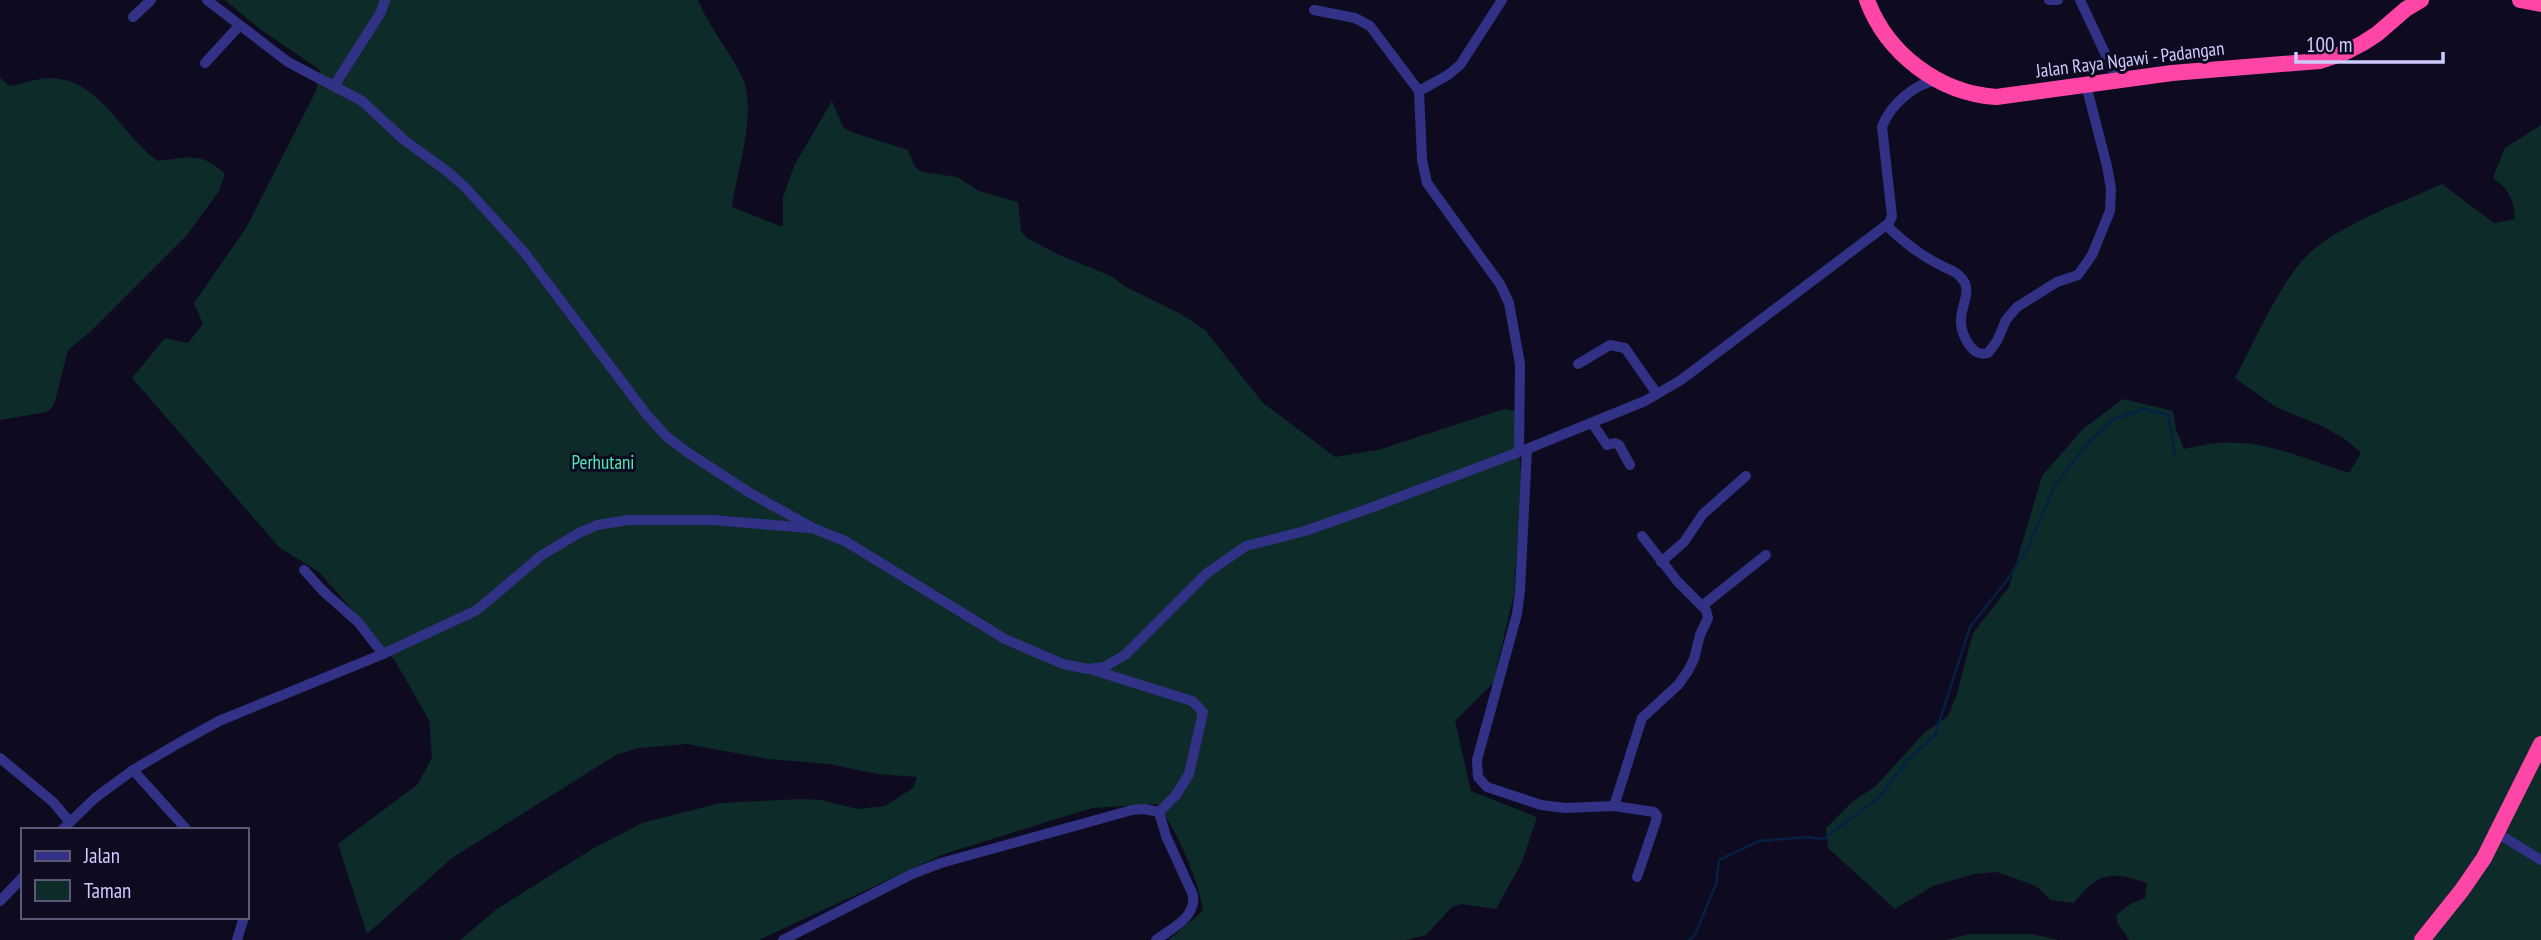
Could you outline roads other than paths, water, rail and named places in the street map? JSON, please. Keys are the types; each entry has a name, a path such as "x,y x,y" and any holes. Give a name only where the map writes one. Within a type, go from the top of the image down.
{"highway":[{"name":"Jalan Raya Ngawi - Padangan","path":"1867,0 1888,39 1906,57 1938,80 1966,92 1996,97 2213,68 2307,63 2333,58 2377,34 2421,0"},
{"path":"2520,0 2541,4"},
{"path":"2422,940 2474,874 2541,744"}],"street":[{"path":"133,17 151,0"},
{"path":"207,0 288,62 362,101 396,133 448,172 475,197 524,252 647,415 666,436 687,452 750,493 815,529 845,541 1005,639 1063,664 1192,701 1203,712 1189,774 1176,795 1159,812"},
{"path":"334,86 381,12 385,0"},
{"path":"1419,91 1460,65 1502,0"},
{"path":"2049,0 2057,0"},
{"path":"2080,0 2118,80"},
{"path":"1314,10 1355,18 1370,26 1419,91 1422,160 1427,183 1500,284 1509,303 1520,364 1523,450 1518,603 1477,761 1478,777 1487,787 1541,805 1565,808 1614,806 1650,811 1657,817 1637,877"},
{"path":"205,63 239,26"},
{"path":"1088,669 1104,667 1125,655 1207,573 1246,546 1305,531 1523,450 1632,407 1681,380 1887,226 1892,216 1882,127 1887,116 1910,92 1926,82 1938,80"},
{"path":"1887,226 1914,251 1960,276 1966,286 1960,323 1965,337 1971,348 1978,353 1988,353 1997,341 2006,320 2017,307 2057,282 2078,275 2102,236 2110,211 2110,189 2086,85"},
{"path":"1578,364 1610,345 1625,348 1657,394"},
{"path":"1591,423 1606,445 1619,445 1630,466"},
{"path":"1661,562 1684,542 1703,514 1746,476"},
{"path":"0,758 53,802 66,825 95,797 133,770 219,721 383,654 477,610 542,555 597,525 629,520 712,520 815,529"},
{"path":"1614,806 1642,718 1678,685 1695,659 1699,638 1708,618 1702,606 1661,562 1642,536"},
{"path":"1702,606 1766,555"},
{"path":"304,570 358,622 383,654"},
{"path":"133,770 185,828"},
{"path":"783,940 883,887 941,863 1132,810 1159,812"},
{"path":"1156,940 1186,918 1194,905 1194,895 1166,836 1159,812"},
{"path":"2497,833 2541,860"},
{"path":"0,901 21,879"},
{"path":"237,940 243,919"}],"waterway":[{"path":"1689,940 1695,935 1716,884 1719,860 1759,841 1807,837 1823,839 1878,798 1909,759 1935,735 1970,627 2008,579 2029,545 2055,485 2088,443 2112,420 2143,409 2168,415 2175,455"}],"park label":[{"name":"Perhutani","path":"603,462"}]}
